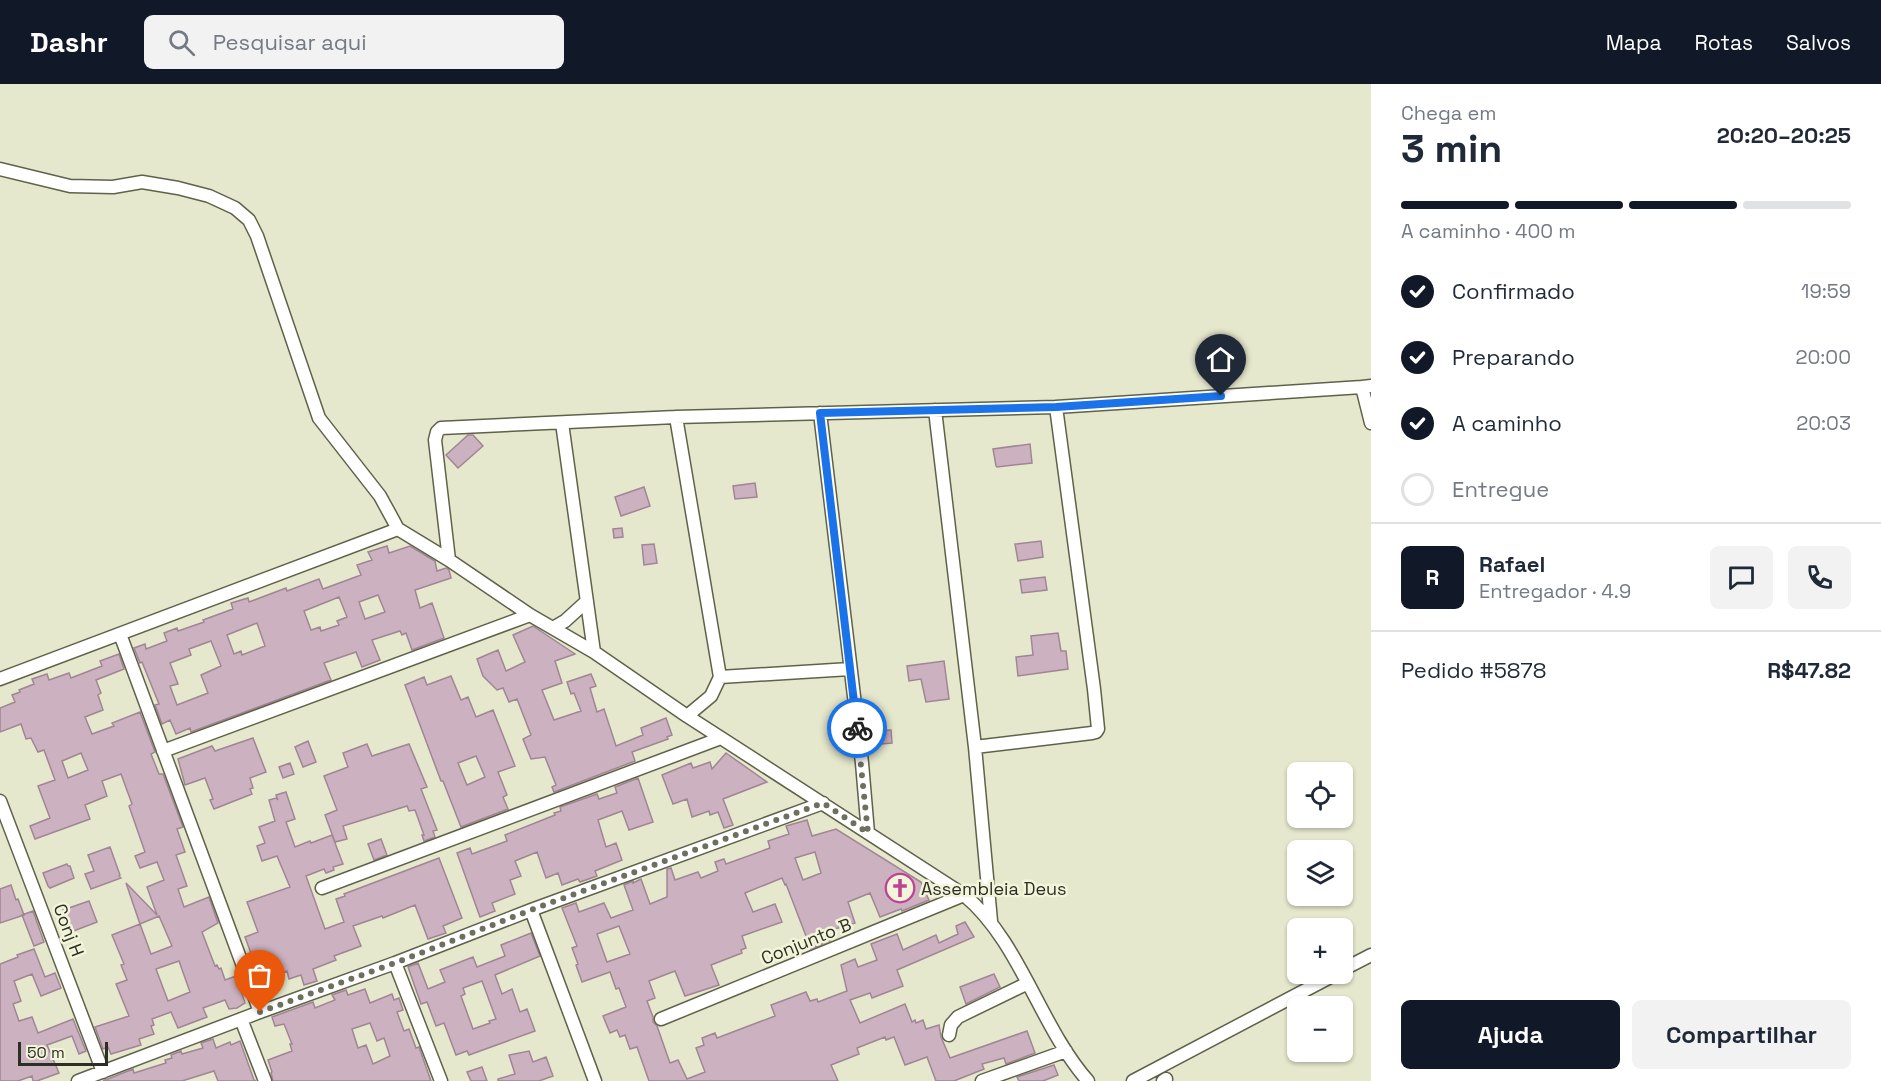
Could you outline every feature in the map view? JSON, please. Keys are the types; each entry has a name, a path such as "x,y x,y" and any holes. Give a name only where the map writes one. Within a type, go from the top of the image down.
{"street":[{"path":"0,170 70,186 113,188 142,182 209,196 235,208 249,220 257,236 319,418 380,496 398,529 449,560 530,615 594,652 687,716 964,895 980,908 991,922 1066,1051 1088,1081"},
{"path":"449,560 435,440 441,428 676,417 1056,407 1366,386 1371,423"},
{"path":"975,747 1092,734 1098,729 1056,407"},
{"path":"935,410 975,747 991,922"},
{"path":"820,413 862,763 868,833"},
{"path":"676,417 720,677 711,696 687,716"},
{"path":"562,423 594,652"},
{"path":"0,679 398,529"},
{"path":"553,628 565,621 586,601"},
{"path":"163,751 530,615"},
{"path":"120,634 260,1012"},
{"path":"720,677 850,669"},
{"path":"322,888 721,738"},
{"name":"Conj H","path":"0,801 98,1076"},
{"path":"78,1081 98,1076 241,1019 823,803"},
{"name":"Conjunto B","path":"661,1019 964,895"},
{"path":"531,910 595,1081"},
{"path":"1353,964 1371,955"},
{"path":"395,963 441,1081"},
{"path":"949,1035 951,1025 958,1017 1028,984"},
{"path":"1133,1081 1317,984"},
{"path":"241,1019 265,1081"},
{"path":"982,1081 1066,1051"}],"building":[{"path":"468,435 473,435 483,446 458,468 446,455"},
{"path":"1030,444 1032,463 996,466 993,449"},
{"path":"755,483 757,497 735,499 733,486"},
{"path":"644,487 650,506 621,516 615,497"},
{"path":"622,528 623,537 614,538 613,529"},
{"path":"1041,541 1043,557 1018,561 1015,544"},
{"path":"654,544 657,563 644,565 642,545"},
{"path":"387,546 389,553 410,546 435,561 437,571 446,568 449,570 451,578 415,590 420,608 432,603 444,638 412,650 406,633 402,635 400,631 372,640 380,660 362,667 356,652 324,663 331,680 191,732 190,728 176,734 170,720 162,724 155,705 159,704 134,648 145,644 146,649 167,641 164,633 204,622 203,620 233,609 231,603 248,598 249,602 319,579 323,589 361,575 357,565 372,560 368,552","holes":["378,595 385,612 365,619 359,602","339,597 347,617 337,621 339,625 321,631 320,627 311,630 304,611","257,623 265,646 242,655 241,651 234,654 227,635","211,641 221,666 201,675 208,693 177,705 170,686 178,684 170,663 191,655 189,649"]},
{"path":"1045,577 1047,590 1022,593 1020,580"},
{"path":"533,626 575,654 555,661 562,683 542,690 554,720 581,711 567,682 591,674 596,686 590,688 597,712 604,709 616,746 643,735 641,728 666,718 672,735 667,737 668,739 632,752 635,761 554,792 552,787 556,785 545,757 531,759 523,739 531,735 517,699 509,702 503,688 497,690 483,676 477,659 498,650 506,671 525,662 513,635"},
{"path":"1058,633 1061,651 1066,651 1068,669 1018,676 1016,657 1033,655 1031,636"},
{"path":"119,654 124,669 96,680 101,693 98,695 103,710 85,717 92,734 114,726 112,723 140,712 155,752 151,754 159,774 163,774 183,827 177,829 185,852 176,855 187,886 178,889 184,907 209,897 218,923 202,932 215,966 221,968 225,980 236,976 245,1003 237,1008 229,1009 225,1000 203,1008 207,1017 178,1028 171,1012 152,1019 154,1025 151,1026 154,1034 139,1039 141,1045 111,1054 108,1047 103,1049 95,1027 129,1016 116,984 127,980 121,965 124,964 112,935 140,924 126,883 157,915 147,887 164,880 157,862 140,868 135,856 145,852 121,774 102,781 107,796 85,805 90,819 35,839 30,826 50,818 38,786 55,780 44,750 38,752 31,738 26,739 21,724 0,732 0,708 15,702 12,695 34,684 32,679 47,674 49,680 69,673 71,678 102,666 100,661","holes":["81,753 88,770 68,778 62,761","159,916 172,946 151,954 140,924","179,961 190,992 168,1001 156,969"]},
{"path":"944,661 949,699 926,702 921,679 909,681 907,666"},
{"path":"451,676 461,700 468,697 476,717 493,710 515,766 498,772 507,795 503,797 508,809 461,827 405,685 424,677 427,685","holes":["476,756 485,777 467,785 458,763"]},
{"path":"891,730 892,743 881,744 879,731"},
{"path":"253,738 266,772 250,778 252,794 214,809 210,800 213,799 205,778 185,785 178,759 212,746 215,751"},
{"path":"308,741 316,762 303,767 295,747"},
{"path":"367,744 372,756 409,744 427,787 421,789 437,830 433,831 435,837 424,841 415,810 409,811 407,806 343,826 347,839 335,842 325,815 337,810 324,776 348,767 343,753"},
{"path":"726,753 767,782 723,799 733,825 724,828 718,812 710,815 709,811 692,817 687,799 673,804 662,775 691,763 693,768 710,762 712,769"},
{"path":"290,763 294,774 283,778 279,767"},
{"path":"638,778 653,822 629,830 622,811 598,820 606,847 616,843 622,860 595,871 597,876 580,882 578,879 562,885 558,873 546,878 537,852 515,861 521,876 510,880 515,894 492,903 495,911 480,917 457,853 470,848 472,854 507,841 505,835 555,815 554,813 561,811 560,807 597,794 599,799 617,793 615,787"},
{"path":"286,792 295,819 286,822 295,847 332,835 343,864 333,867 334,870 326,873 324,869 306,876 325,929 344,922 336,899 345,896 344,894 439,858 462,918 443,926 446,933 428,939 415,905 383,918 382,916 353,926 361,946 334,956 336,960 313,969 317,981 304,985 301,975 289,979 287,971 261,981 245,937 258,932 247,902 290,887 277,856 262,861 257,846 265,843 259,827 275,821 269,800 276,798 278,800 276,795"},
{"path":"807,820 812,836 836,829 921,882 929,900 880,917 870,893 848,902 855,923 828,931 831,940 811,949 782,878 745,893 753,912 775,904 782,922 742,936 746,948 741,950 742,953 711,965 719,985 685,996 675,971 649,981 655,998 647,1001 653,1022 657,1026 670,1063 678,1060 687,1079 705,1072 696,1048 704,1045 702,1038 715,1033 717,1038 775,1016 771,1005 806,992 810,1001 817,999 818,1002 847,991 841,965 855,959 858,967 877,960 871,944 897,934 903,950 936,935 939,943 958,934 956,926 965,922 974,937 897,970 903,986 872,998 870,993 850,1000 860,1023 905,1004 912,1022 923,1020 926,1029 939,1025 941,1037 950,1058 1027,1031 1035,1053 1006,1064 1004,1058 982,1064 984,1069 954,1081 936,1081 927,1057 905,1065 894,1037 886,1040 885,1037 857,1048 859,1054 831,1065 838,1081 649,1081 637,1047 630,1049 625,1035 620,1037 617,1030 610,1033 603,1016 626,1007 610,972 582,982 572,948 577,946 562,908 576,903 579,912 604,903 611,918 633,910 624,885 641,879 650,904 667,897 667,869 671,868 675,880 698,872 701,878 718,871 715,862 724,859 726,864 770,848 768,841 789,834 786,826","holes":["815,852 821,873 803,880 795,858","619,926 630,954 607,962 597,934"]},
{"path":"381,839 387,855 374,860 368,844"},
{"path":"110,847 121,878 91,889 85,874 94,871 88,855"},
{"path":"67,864 74,878 50,888 43,873"},
{"path":"11,885 24,915 0,923 0,889"},
{"path":"89,901 97,922 71,932 63,910"},
{"path":"33,911 44,942 34,946 22,915"},
{"path":"531,933 540,956 495,975 502,994 512,989 520,1012 527,1009 535,1031 469,1055 467,1051 456,1055 444,1023 436,1026 427,1002 421,1004 408,967 418,963 428,989 445,982 440,970 473,957 477,967 505,956 501,945","holes":["482,981 496,1019 473,1029 461,996 465,994 463,988"]},
{"path":"34,949 45,977 55,973 61,988 41,996 32,974 14,981 21,1001 13,1004 19,1021 32,1017 38,1033 73,1019 86,1051 79,1054 72,1036 47,1045 59,1073 37,1081 33,1081 32,1076 18,1081 0,1081 0,964"},
{"path":"994,974 1000,987 966,1004 960,987"},
{"path":"365,989 370,1003 392,994 394,1000 399,998 403,1010 397,1012 404,1031 409,1029 416,1048 419,1047 431,1081 273,1081 268,1060 292,1051 290,1044 292,1044 284,1024 275,1026 272,1017 313,1002 315,1008 335,1000 332,995 346,990 348,995","holes":["370,1023 377,1041 384,1038 390,1056 373,1064 366,1045 358,1048 352,1029"]},
{"path":"213,1039 216,1048 230,1042 231,1045 240,1041 256,1081 218,1081 214,1071 182,1081 103,1081 133,1069 134,1073 166,1063 165,1060 172,1058 171,1055 203,1048 201,1043"},
{"path":"529,1051 533,1062 546,1057 553,1076 539,1081 498,1081 498,1079 515,1074 509,1055"},
{"path":"1054,1065 1058,1075 1043,1081 1019,1081 1017,1077"},
{"path":"482,1067 487,1081 471,1081 467,1072"}],"way so far":[{"path":"260,1012 823,803 868,833 857,728"}],"place":[{"name":"Assembleia Deus","path":"900,888"}],"route":[{"path":"857,728 820,413 1056,407 1221,396"}]}
